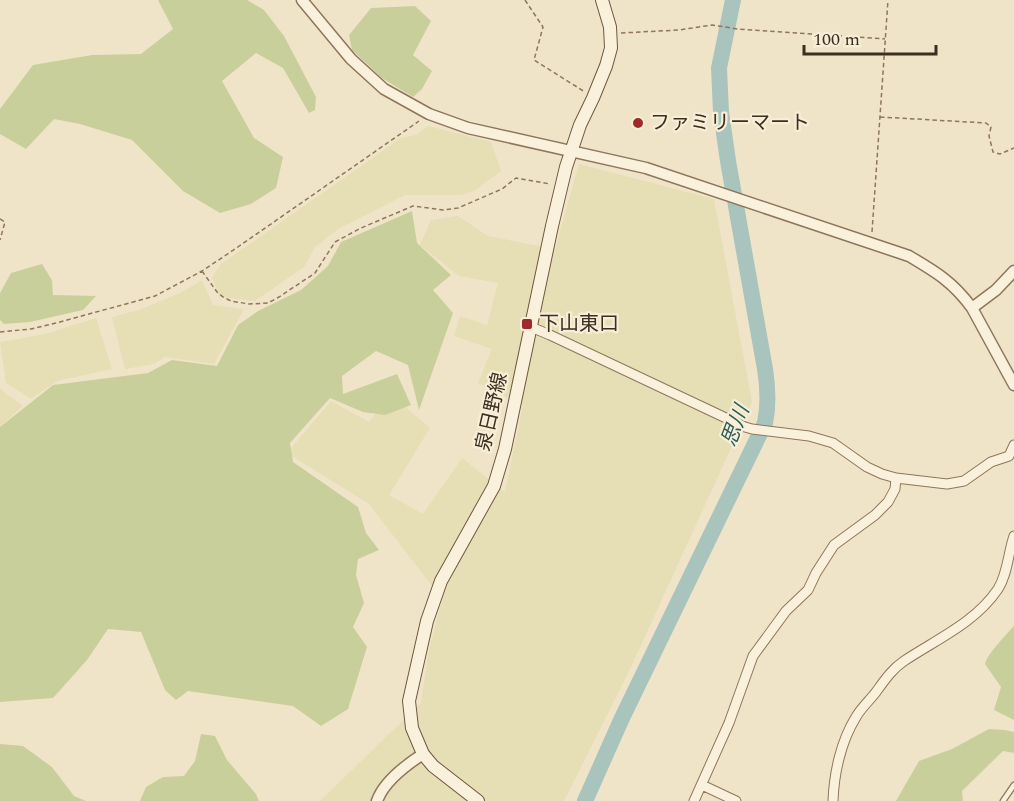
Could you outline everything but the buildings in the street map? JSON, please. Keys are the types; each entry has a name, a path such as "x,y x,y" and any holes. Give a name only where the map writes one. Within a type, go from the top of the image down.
{"main road":[{"name":"泉日野線","path":"478,801 433,766 423,754 412,728 409,701 427,621 441,581 494,486 505,448 552,226 571,151 606,66 611,48 610,27 602,0"}],"street":[{"path":"302,0 351,59 384,89 429,114 468,128 646,168 909,256 938,272 954,286 972,308 1014,385"},
{"path":"972,308 996,290 1014,271"},
{"path":"531,327 752,429 809,435 832,443 867,467 896,478 947,484 964,481 991,462 1012,459 1014,445"},
{"path":"694,801 729,723 753,656 786,611 808,590 834,545 875,515 888,502 895,489 896,478"},
{"path":"833,801 844,741 857,716 902,662 980,611 999,587 1006,571 1014,536"},
{"path":"377,801 389,782 423,754"},
{"path":"702,785 736,801"}],"lane":[{"path":"1003,801 1014,785"}],"path":[{"path":"525,0 543,27 534,60 593,98"},
{"path":"871,242 888,0"},
{"path":"611,34 680,30 712,25 738,29 885,39"},
{"path":"0,332 31,329 57,323 155,296 202,271 429,114"},
{"path":"880,117 986,123 991,127 989,136 993,152 1000,154 1014,148"},
{"path":"202,271 217,292 231,301 249,304 268,303 315,273 335,242 412,206 443,210 458,208 502,189 516,178 562,186"},
{"path":"0,219 4,222 0,240"}],"shaded area":[{"path":"428,126 491,142 501,171 474,191 461,195 405,195 340,228 315,247 304,267 255,301 219,297 212,277 221,264 401,138 416,135"},
{"path":"579,164 714,199 752,402 632,665 564,801 320,801 421,703 428,654 442,599 369,504 287,453 331,401 369,422 390,394 430,428 389,495 423,514 462,458 505,492 523,405 478,383 492,349 454,336 460,316 487,325 498,283 459,276 420,245 431,220 458,216 488,236 555,249"},
{"path":"202,280 213,305 244,309 214,364 165,357 154,364 125,369 112,317 139,310 180,293"},
{"path":"96,318 112,369 57,381 31,399 6,383 0,342 45,334"},
{"path":"0,389 23,406 0,427"}],"green space":[{"path":"158,0 247,0 264,10 284,36 316,97 315,110 309,113 283,68 256,53 222,81 254,138 283,157 276,188 251,204 220,213 183,191 132,140 80,124 54,119 26,149 0,134 0,109 33,65 92,55 141,54 173,29"},
{"path":"415,6 431,21 413,55 432,71 422,89 413,97 382,78 352,50 349,35 371,8"},
{"path":"412,211 417,243 451,275 433,290 453,313 419,410 408,365 376,351 342,376 343,394 397,374 411,405 385,415 363,412 330,398 290,443 293,462 358,507 366,533 379,550 358,559 356,575 364,603 353,627 367,647 348,709 321,726 293,706 188,691 176,700 165,690 141,632 108,629 87,660 53,698 0,702 0,427 53,385 148,373 172,360 217,366 238,325 258,311 301,290 328,266 341,242"},
{"path":"42,264 52,280 53,295 96,296 83,310 30,322 4,324 0,320 0,293 11,273"},
{"path":"1014,626 1014,720 994,710 1001,687 985,664 993,650"},
{"path":"989,729 1014,732 1014,753 1003,751 962,791 963,801 896,801 919,761 952,749"},
{"path":"201,734 215,736 227,760 256,794 259,801 140,801 146,787 163,777 184,776 195,761"},
{"path":"0,744 23,746 52,767 74,796 86,801 0,801"}],"waterway":[{"name":"思川","path":"585,801 622,718 765,423 768,403 766,376 721,112 719,68 733,0"}],"place":[{"name":"ファミリーマート","path":"638,123"},
{"name":"下山東口","path":"527,324"}]}
